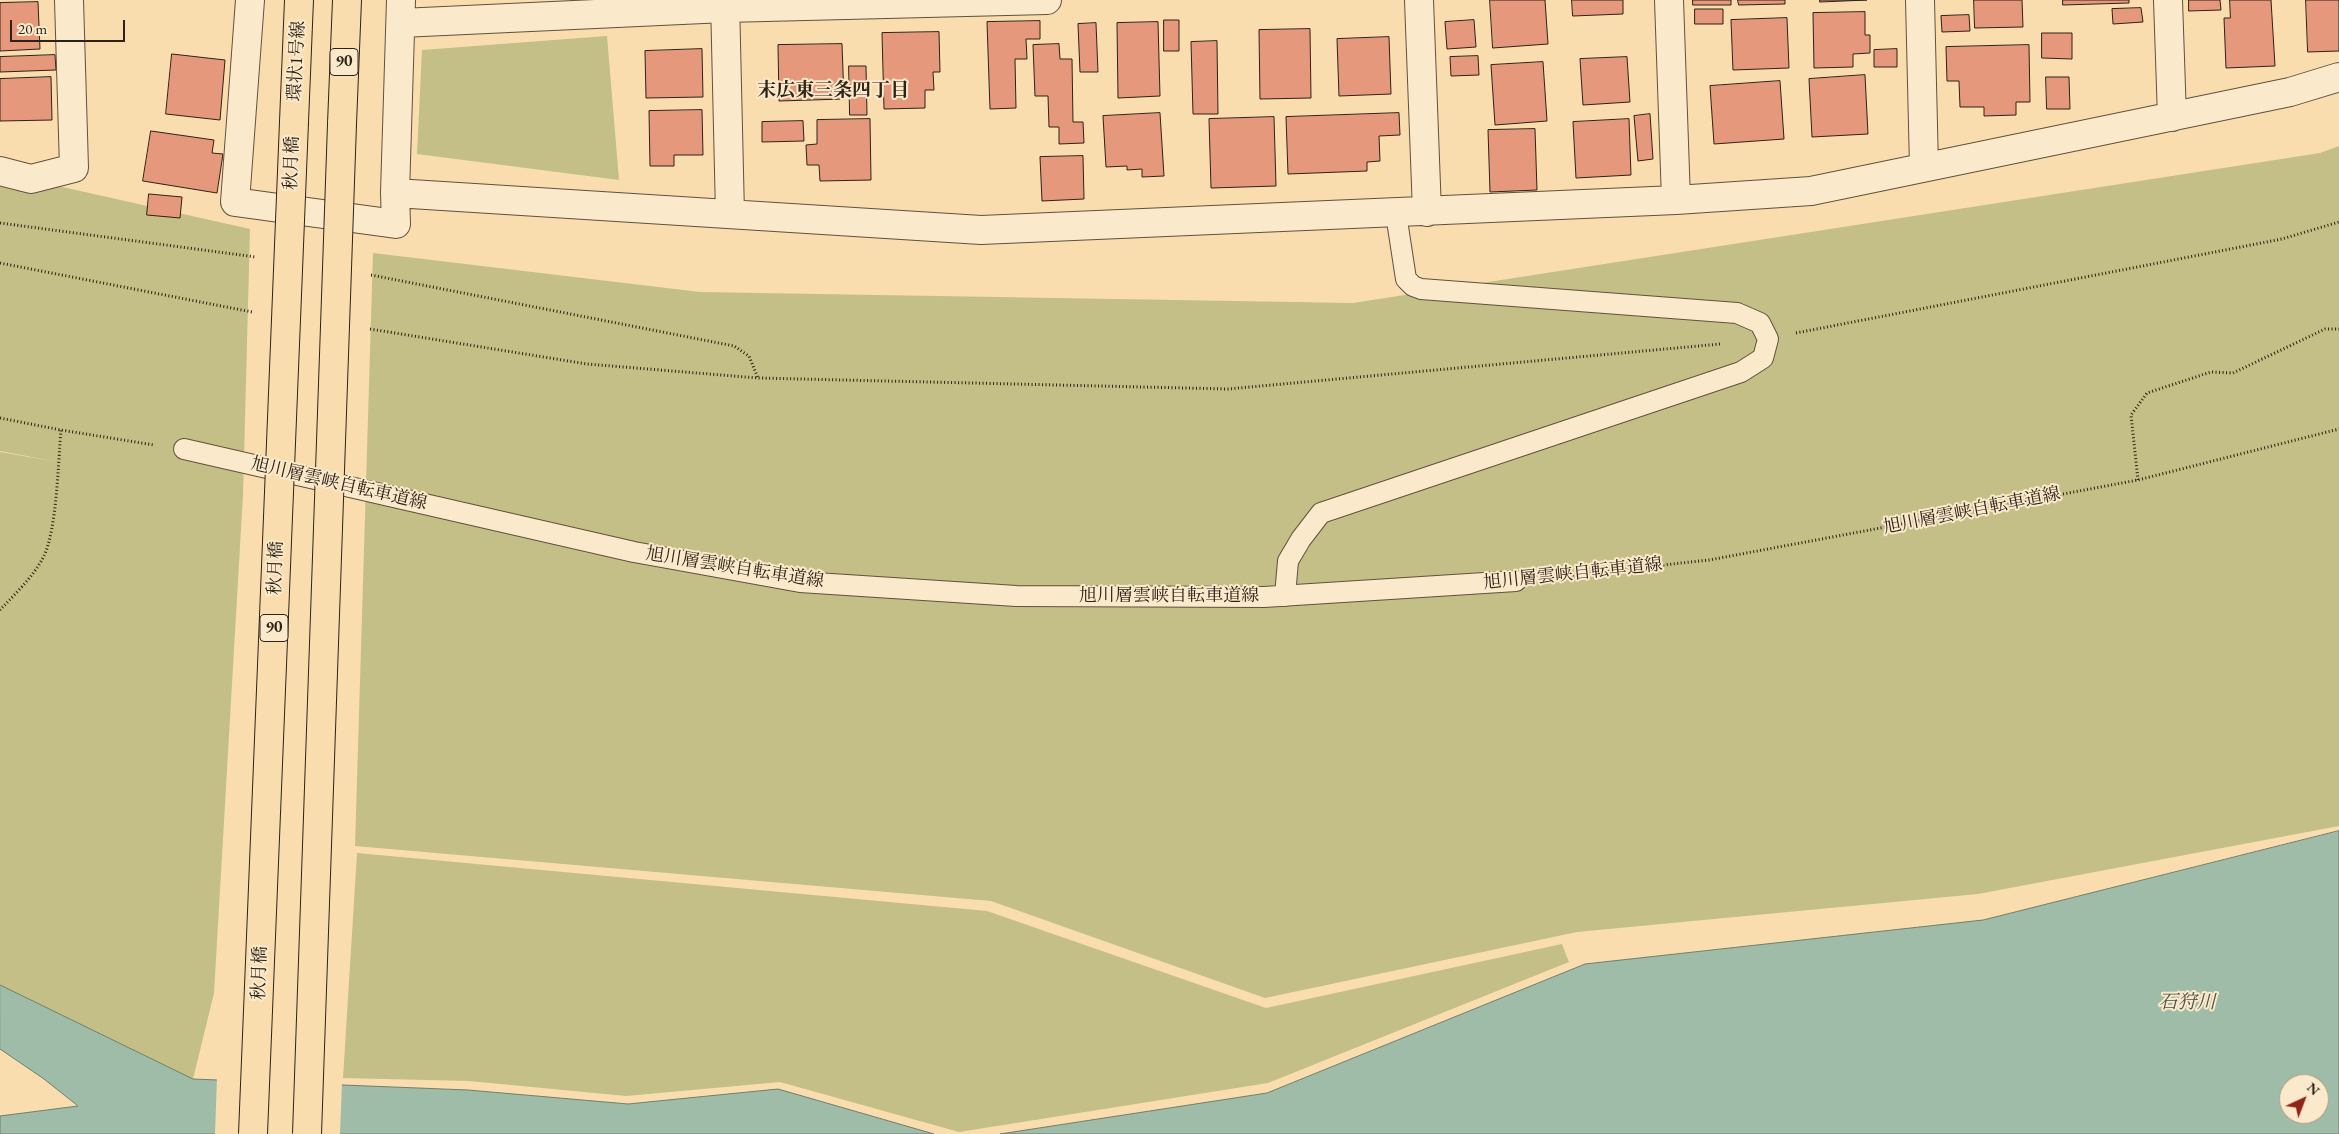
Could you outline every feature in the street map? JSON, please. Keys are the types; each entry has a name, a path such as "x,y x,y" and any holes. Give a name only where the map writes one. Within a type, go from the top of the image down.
{"main road":[{"name":"環状1号線","path":"294,122 299,0"},
{"name":"90","path":"307,1134 347,0"},
{"name":"秋月橋","path":"253,1134 294,122"}],"street":[{"path":"0,171 31,178 74,168 69,0"},
{"path":"250,0 235,202 396,224 394,193 401,12 725,4 1047,0"},
{"path":"1419,0 1427,212"},
{"path":"1669,0 1676,200"},
{"path":"1920,0 1924,167"},
{"path":"2168,0 2172,116"},
{"path":"725,4 730,214"},
{"path":"394,193 980,230 1396,214 1676,200 1811,191 2290,92 2339,77"}],"lane":[{"path":"1285,596 1288,561 1301,538 1321,513 1741,372 1763,358 1768,339 1760,323 1737,312 1421,289 1412,286 1406,279 1396,214"},
{"name":"旭川層雲峡自転車道線","path":"184,449 634,552 800,582 1016,596 1285,596 1516,581"}],"path":[{"path":"362,327 588,364 758,378 1228,389 1768,339 2282,239 2339,222"},
{"path":"0,223 262,258"},
{"path":"0,263 257,314"},
{"path":"368,275 734,346 749,356 758,378"},
{"path":"2138,480 2131,415 2146,393 2211,372 2232,373 2325,329 2339,329"},
{"path":"0,418 61,430 184,449"},
{"name":"旭川層雲峡自転車道線","path":"1516,581 1709,560 2138,480 2339,429"},
{"path":"0,610 18,592 44,556 53,520 61,430"}],"shaded area":[{"path":"607,36 619,180 417,154 422,50"},
{"path":"2339,146 2339,826 1978,894 1577,932 1265,998 991,901 355,846 373,253 700,292 1353,303 2320,153"},
{"path":"0,173 250,229 243,495 214,993 193,1079 0,985 0,452 58,462 0,451"},
{"path":"357,853 987,911 1266,1008 1562,944 1569,962 1268,1083 959,1132 780,1082 626,1096 469,1081 343,1078"}],"water":[{"name":"石狩川","path":"2339,831 2339,1134 1000,1134 1267,1093 1585,964 1983,920"},
{"path":"0,985 193,1079 468,1090 628,1104 778,1089 934,1134 0,1134 0,1116 78,1106 44,1079 0,1049"}],"pier":[{"path":"217,1077 342,1082 340,1134 215,1134"}],"building":[{"path":"1490,0 1545,0 1548,44 1493,48"},
{"path":"1572,0 1623,0 1623,14 1573,16"},
{"path":"1693,0 1731,0 1731,5 1693,5"},
{"path":"1738,0 1785,0 1785,4 1739,5"},
{"path":"1820,0 1867,0 1820,2"},
{"path":"1974,0 2022,0 2023,27 1975,28"},
{"path":"2063,0 2129,0 2129,3 2063,5"},
{"path":"2189,0 2220,0 2221,10 2189,11"},
{"path":"2230,0 2271,0 2275,66 2226,68 2224,18 2230,18"},
{"path":"2306,0 2339,0 2339,51 2308,52"},
{"path":"38,2 40,49 0,51 0,3"},
{"path":"2141,8 2143,22 2113,24 2112,9"},
{"path":"1695,9 1723,9 1723,24 1695,24"},
{"path":"1865,12 1865,35 1870,35 1870,53 1853,54 1853,67 1814,68 1813,13"},
{"path":"1969,15 1970,31 1942,32 1941,16"},
{"path":"1787,18 1789,68 1733,70 1731,20"},
{"path":"1164,20 1179,20 1179,51 1164,51"},
{"path":"1474,20 1476,47 1447,49 1445,22"},
{"path":"1040,21 1040,39 1026,39 1027,59 1015,59 1016,108 990,109 987,22"},
{"path":"1158,22 1160,96 1118,98 1117,23"},
{"path":"1096,23 1098,72 1080,72 1078,24"},
{"path":"1310,29 1311,98 1260,99 1259,30"},
{"path":"939,32 940,72 933,72 934,90 925,90 925,108 884,109 882,33"},
{"path":"2042,33 2072,33 2072,59 2042,58"},
{"path":"1389,37 1391,94 1339,96 1337,39"},
{"path":"1217,41 1218,114 1193,114 1191,42"},
{"path":"842,44 844,99 779,101 778,45"},
{"path":"1059,44 1060,59 1072,59 1073,122 1083,122 1084,143 1059,144 1059,127 1049,127 1048,96 1035,96 1033,45"},
{"path":"2029,45 2030,102 2016,102 2016,115 1984,116 1984,107 1960,107 1959,81 1947,81 1946,47"},
{"path":"702,49 703,97 646,98 645,51"},
{"path":"1897,49 1897,67 1874,67 1874,50"},
{"path":"172,54 225,60 220,120 166,114"},
{"path":"55,55 56,70 0,72 0,57"},
{"path":"1478,56 1479,75 1451,76 1450,57"},
{"path":"1627,57 1630,102 1583,105 1580,59"},
{"path":"1543,62 1547,121 1495,125 1491,65"},
{"path":"849,66 866,66 867,115 850,115"},
{"path":"1865,75 1868,134 1812,137 1809,79"},
{"path":"51,77 52,120 0,121 0,79"},
{"path":"2046,77 2069,77 2070,109 2047,109"},
{"path":"1780,81 1784,139 1714,144 1710,86"},
{"path":"702,110 703,155 674,155 674,166 650,166 649,111"},
{"path":"1160,113 1164,176 1142,177 1142,169 1127,170 1127,166 1106,167 1103,116"},
{"path":"1399,113 1400,135 1379,136 1380,161 1367,162 1367,171 1288,174 1286,117"},
{"path":"1650,114 1653,159 1638,161 1634,116"},
{"path":"1274,117 1276,186 1211,188 1209,119"},
{"path":"870,119 871,180 820,181 819,165 807,165 806,145 817,144 817,120"},
{"path":"1629,119 1631,175 1576,178 1573,122"},
{"path":"803,121 804,141 762,142 762,122"},
{"path":"1535,129 1537,190 1490,192 1488,130"},
{"path":"151,131 214,140 212,153 223,154 217,193 143,181"},
{"path":"1083,156 1084,199 1042,201 1040,157"},
{"path":"149,194 182,197 180,218 147,215"}],"district":[{"name":"末広東三条四丁目","path":"833,91"}]}
